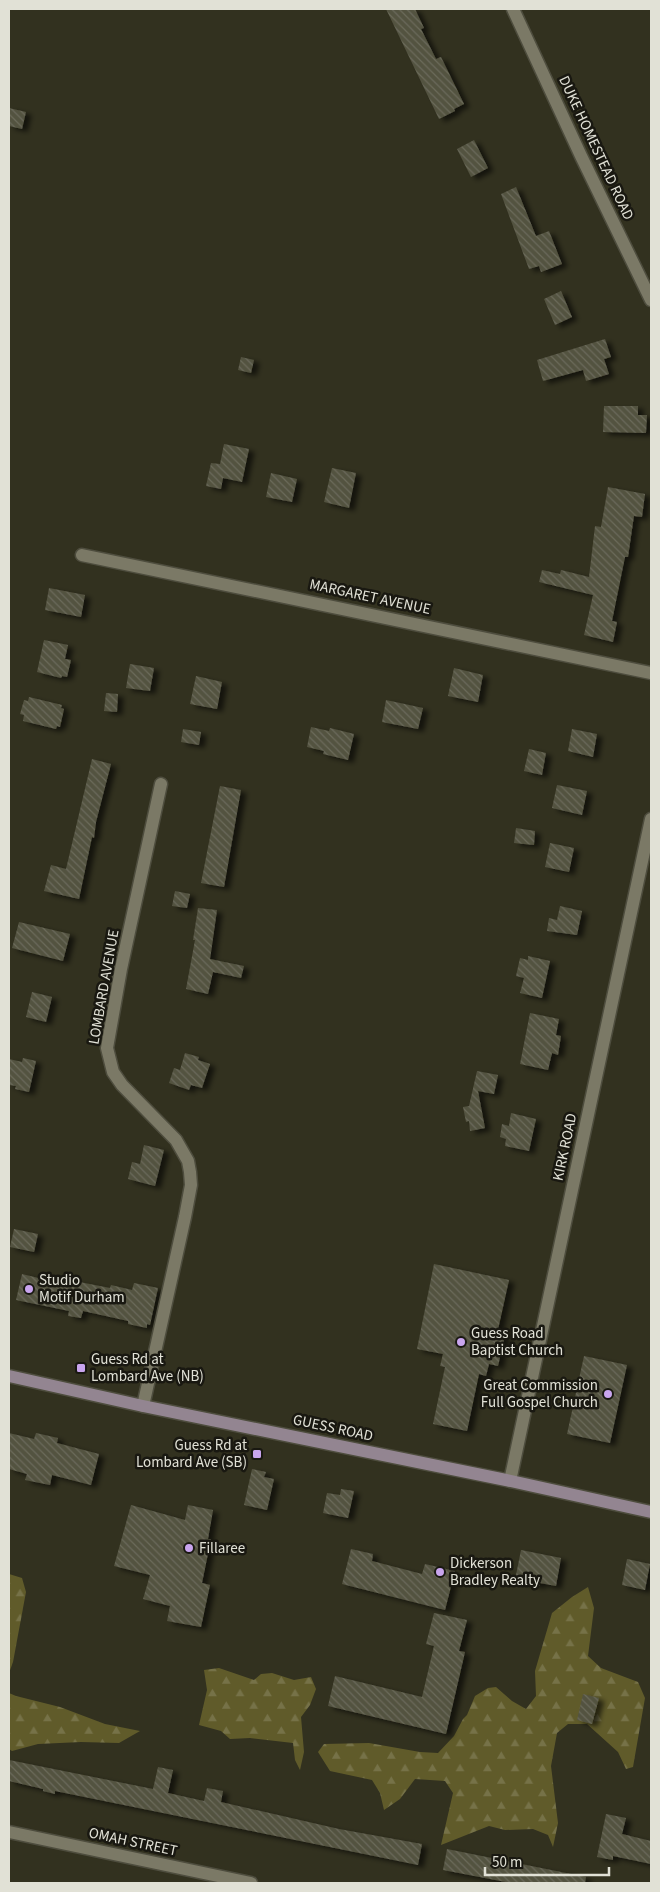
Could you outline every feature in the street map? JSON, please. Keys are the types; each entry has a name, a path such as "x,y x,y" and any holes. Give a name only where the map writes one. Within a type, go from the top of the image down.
{"main road":[{"name":"GUESS ROAD","path":"9,1376 143,1406 510,1481 651,1512"}],"street":[{"name":"DUKE HOMESTEAD ROAD","path":"512,9 651,300"},
{"name":"MARGARET AVENUE","path":"82,555 651,673"},
{"name":"LOMBARD AVENUE","path":"143,1406 185,1217 191,1185 190,1172 188,1161 176,1140 122,1084 113,1072 107,1048 121,969 161,784"},
{"name":"KIRK ROAD","path":"510,1481 651,819"},
{"name":"OMAH STREET","path":"9,1832 252,1883"}],"green space":[{"path":"9,1574 22,1578 26,1592 13,1662 9,1673"},
{"path":"588,1587 594,1608 588,1656 601,1668 638,1682 645,1698 633,1767 626,1769 618,1752 587,1724 568,1724 557,1733 551,1766 558,1823 553,1847 548,1835 533,1829 505,1830 489,1826 441,1845 453,1793 445,1781 415,1779 400,1799 384,1810 380,1793 372,1780 330,1771 318,1752 324,1744 369,1743 420,1752 438,1753 454,1736 467,1715 475,1696 488,1688 496,1687 512,1701 526,1709 536,1696 535,1671 552,1613"},
{"path":"219,1668 254,1680 261,1674 272,1673 294,1680 311,1677 316,1689 310,1705 301,1717 304,1752 300,1770 295,1760 293,1743 250,1738 230,1739 221,1731 199,1725 207,1690 204,1670"},
{"path":"9,1693 60,1707 105,1724 140,1731 119,1743 38,1744 12,1751 9,1749"}],"building":[{"path":"386,9 415,9 424,28 421,29 436,59 441,57 464,104 454,109 455,111 439,119"},
{"path":"9,108 26,112 22,129 9,126"},
{"path":"474,140 488,168 471,177 457,149"},
{"path":"516,187 536,236 549,231 562,264 541,272 539,266 529,269 501,194"},
{"path":"561,291 572,317 555,325 544,299"},
{"path":"605,339 611,357 604,359 609,374 586,381 583,370 543,381 537,360"},
{"path":"241,357 254,360 251,373 238,370"},
{"path":"604,406 638,406 638,415 647,415 646,433 603,432"},
{"path":"224,444 249,449 242,482 223,478 221,489 206,486 211,463 220,464"},
{"path":"332,468 356,473 349,508 324,502"},
{"path":"271,473 297,479 292,502 266,497"},
{"path":"608,487 645,494 642,517 634,516 628,557 625,557 612,621 617,622 613,642 584,635 593,595 539,582 542,570 560,574 561,570 589,577 595,526 601,527"},
{"path":"49,588 85,595 81,617 45,610"},
{"path":"44,640 68,645 65,659 71,660 67,677 62,676 61,678 37,672"},
{"path":"130,664 154,668 150,691 126,688"},
{"path":"454,668 483,675 478,702 448,696"},
{"path":"196,676 222,682 217,709 190,704"},
{"path":"106,693 118,694 117,712 104,711"},
{"path":"29,697 62,705 61,708 64,709 60,727 57,726 56,729 23,721 24,715 20,714 24,700 28,701"},
{"path":"386,700 423,708 418,729 382,722"},
{"path":"311,727 329,731 330,728 354,734 348,760 323,754 324,751 307,747"},
{"path":"183,729 201,732 199,745 181,742"},
{"path":"572,729 597,734 593,757 568,751"},
{"path":"529,749 546,753 542,775 524,771"},
{"path":"92,759 111,764 96,822 94,838 92,837 79,899 44,891 51,865 66,869"},
{"path":"557,785 587,791 582,815 552,808"},
{"path":"220,786 241,790 224,887 201,883"},
{"path":"516,828 535,831 534,845 514,843"},
{"path":"550,843 574,848 569,872 545,867"},
{"path":"175,891 190,894 187,908 172,906"},
{"path":"560,906 582,911 577,935 547,931 549,918 557,920"},
{"path":"198,908 217,910 210,959 244,966 241,978 213,972 208,994 186,989 195,940 193,940"},
{"path":"19,922 70,934 63,961 12,948"},
{"path":"528,956 550,961 542,998 520,993 524,978 516,976 520,958 528,960"},
{"path":"32,992 52,997 46,1022 26,1017"},
{"path":"530,1013 559,1019 556,1035 561,1036 558,1055 552,1053 548,1070 520,1064"},
{"path":"185,1053 199,1057 198,1060 210,1064 202,1088 191,1085 189,1090 169,1083 174,1068 180,1070"},
{"path":"23,1058 36,1061 29,1092 15,1089 16,1086 9,1085 9,1059 22,1062"},
{"path":"477,1071 498,1075 494,1094 478,1091 485,1128 470,1131 469,1121 466,1122 463,1107 469,1106"},
{"path":"511,1113 536,1119 529,1151 505,1146 506,1139 500,1137 502,1124 509,1126"},
{"path":"144,1145 164,1150 155,1186 128,1179 132,1162 140,1164"},
{"path":"14,1229 38,1234 34,1252 10,1247"},
{"name":"Guess Road Baptist Church","path":"434,1264 509,1280 497,1334 505,1336 498,1366 489,1364 486,1376 479,1374 467,1431 433,1424 445,1367 440,1366 443,1354 417,1349"},
{"path":"22,1274 59,1283 59,1278 110,1288 111,1285 132,1290 134,1283 158,1288 150,1325 147,1324 147,1328 128,1324 128,1321 83,1311 81,1318 68,1316 69,1311 16,1300"},
{"path":"584,1356 627,1365 610,1443 567,1434"},
{"path":"9,1433 34,1439 36,1433 58,1438 57,1443 99,1454 91,1485 52,1475 50,1485 25,1480 27,1474 9,1469"},
{"path":"252,1469 266,1472 264,1477 274,1479 267,1510 244,1505"},
{"path":"341,1489 354,1491 348,1518 323,1513 327,1493 340,1495"},
{"path":"131,1505 185,1520 188,1505 213,1510 208,1539 211,1539 202,1583 210,1585 201,1627 167,1621 170,1606 143,1599 150,1575 114,1566"},
{"path":"351,1549 373,1554 372,1561 422,1574 425,1564 455,1571 445,1610 342,1584"},
{"path":"521,1550 561,1558 556,1586 540,1583 540,1586 515,1580"},
{"path":"627,1559 650,1564 645,1590 622,1585"},
{"path":"434,1613 467,1620 459,1651 465,1652 446,1734 328,1706 335,1676 422,1697 434,1646 426,1644"},
{"path":"583,1694 599,1698 592,1724 577,1720"},
{"path":"9,1760 153,1789 158,1767 173,1770 168,1793 204,1801 207,1788 223,1791 221,1802 339,1829 422,1844 418,1865 55,1791 55,1794 43,1791 43,1789 9,1781"},
{"path":"606,1814 626,1818 622,1834 651,1841 651,1864 613,1856 613,1860 597,1857"},
{"path":"447,1849 586,1877 585,1883 511,1883 443,1870"}],"place":[{"name":"Studio Motif Durham","path":"29,1289"},
{"name":"Guess Road Baptist Church","path":"461,1342"},
{"name":"Guess Rd at Lombard Ave (NB)","path":"81,1368"},
{"name":"Great Commission Full Gospel Church","path":"608,1394"},
{"name":"Guess Rd at Lombard Ave (SB)","path":"257,1454"},
{"name":"Fillaree","path":"189,1548"},
{"name":"Dickerson Bradley Realty","path":"440,1572"}]}
